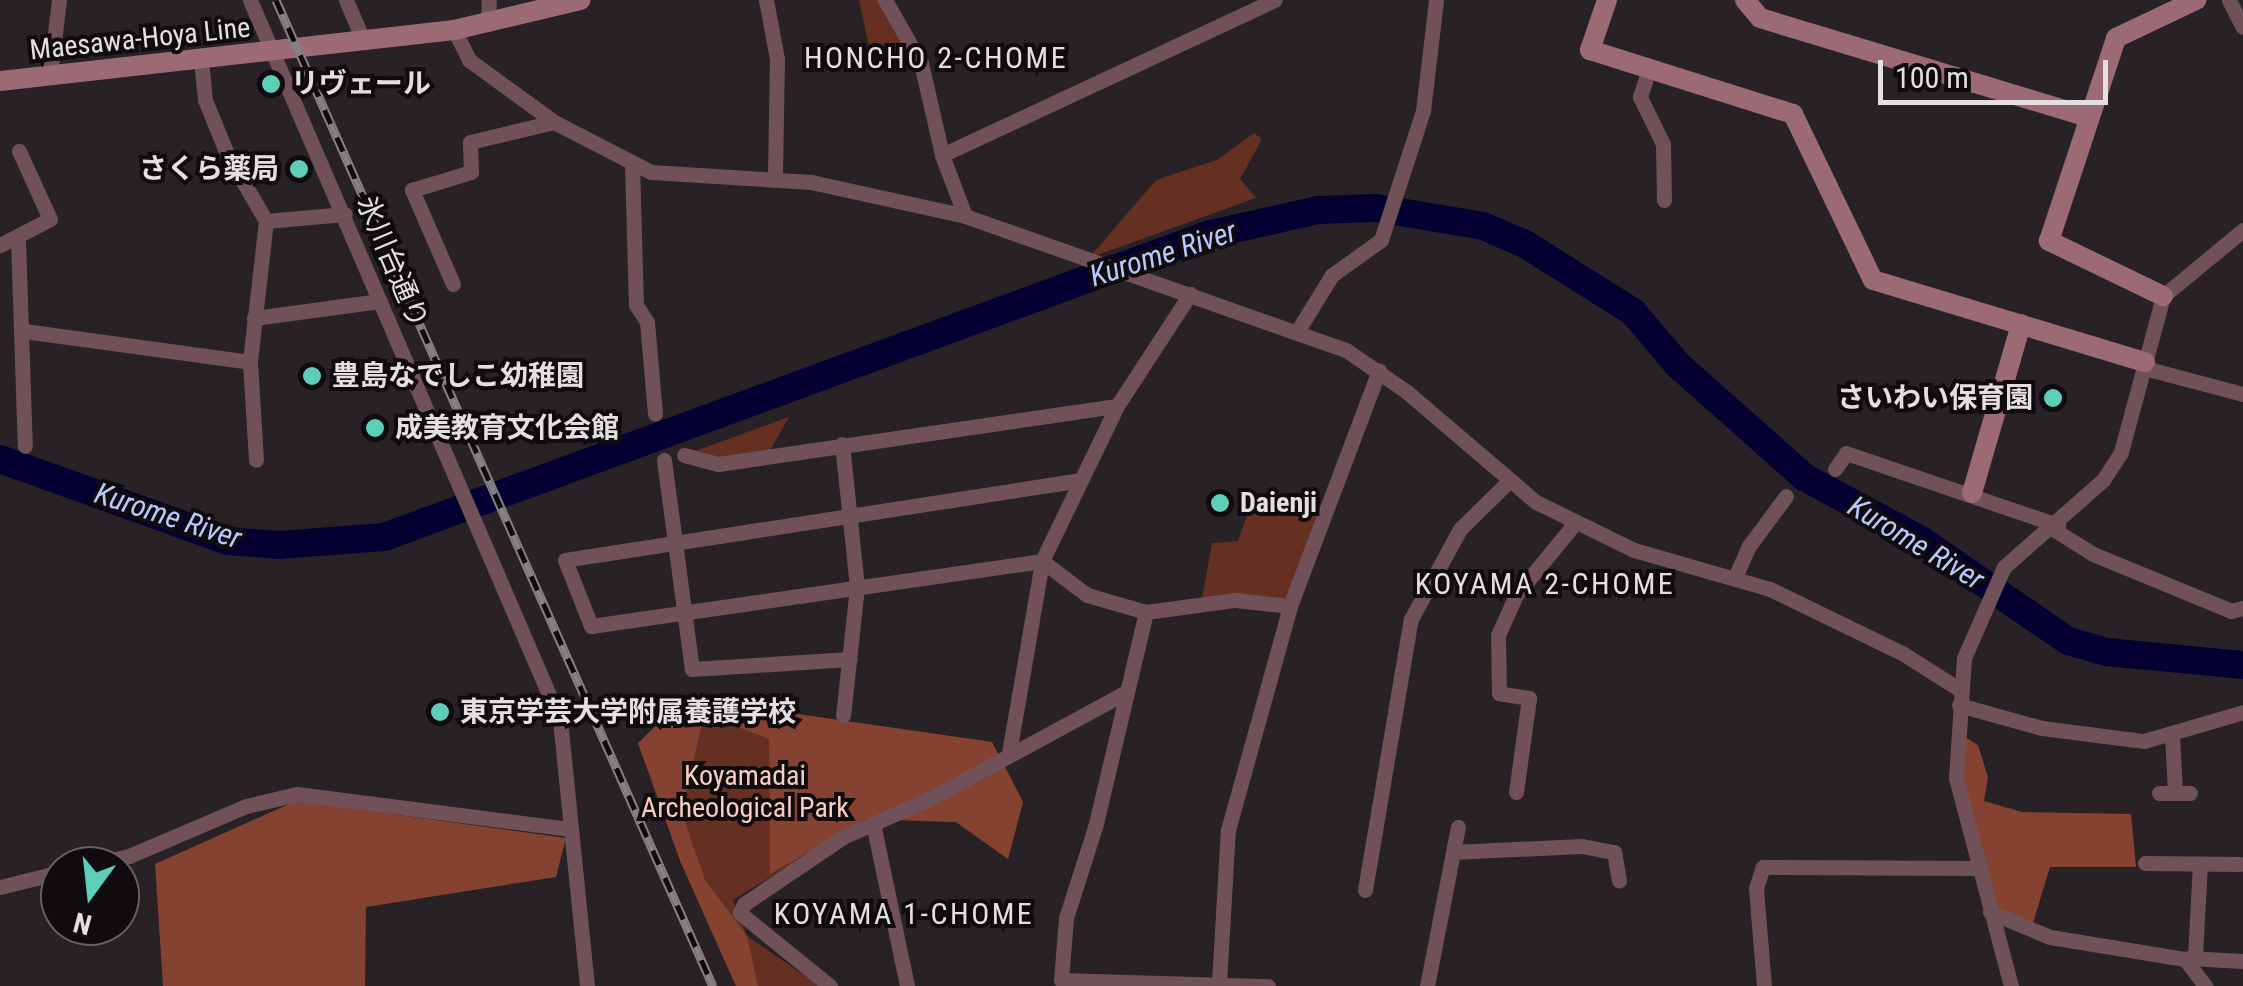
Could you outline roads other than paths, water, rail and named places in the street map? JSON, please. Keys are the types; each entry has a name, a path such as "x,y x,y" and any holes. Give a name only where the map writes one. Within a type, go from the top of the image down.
{"street":[{"path":"50,76 58,0"},
{"name":"氷川台通り","path":"250,0 560,720 587,986"},
{"path":"346,0 364,42"},
{"path":"488,24 489,0"},
{"name":"Maesawa-Hoya Line","path":"0,81 201,62 454,30 581,0"},
{"path":"766,0 776,59 775,178"},
{"path":"885,0 921,63 942,156 965,216"},
{"path":"942,156 1275,0"},
{"path":"1298,330 1332,275 1381,240 1401,188 1430,74 1436,0"},
{"path":"1607,0 1590,50 1793,114 1873,280 2146,362 2152,370 2243,394"},
{"path":"1746,0 1760,18 2088,117"},
{"path":"2164,296 2049,241 2116,38 2196,0"},
{"path":"2235,5 2243,27"},
{"path":"454,30 469,60 554,122 651,172 775,178 965,216 1298,330 1378,370 1508,482 1576,522 1659,558 1736,575 1902,652 1959,697 2079,735 2144,740 2243,712"},
{"path":"201,62 205,100 227,154 266,221 250,362 256,460"},
{"path":"1649,69 1640,97 1663,144 1664,200"},
{"path":"454,284 412,190 471,172 470,142 554,122"},
{"path":"0,245 18,240 50,219 19,151"},
{"path":"632,164 636,305 647,322 654,414"},
{"path":"266,221 345,214"},
{"path":"2011,986 1956,778 1959,697 1982,607 1997,578 2103,480 2121,452 2164,296 2243,230"},
{"path":"18,240 25,446"},
{"path":"1009,753 1042,561 1117,406 1190,294"},
{"path":"254,318 380,300"},
{"path":"1972,493 2021,324"},
{"path":"24,332 250,362"},
{"path":"1219,984 1228,830 1290,606 1378,370"},
{"path":"684,455 718,464 1117,406"},
{"path":"842,444 857,587 843,715"},
{"path":"1836,469 1846,453 1972,493 2055,527 2110,562 2231,611 2243,608"},
{"path":"664,460 688,612 692,669 850,659"},
{"path":"1080,480 565,560 591,626 1042,561 1087,595 1146,612 1234,600 1290,606"},
{"path":"1365,890 1412,619 1460,529 1508,482"},
{"path":"1736,575 1748,546 1786,496"},
{"path":"1516,792 1529,698 1499,692 1494,684 1498,635 1516,595 1576,522"},
{"path":"1146,612 1061,940 1063,983 1268,986"},
{"path":"830,986 740,912 763,886 873,822 1126,692"},
{"path":"2172,734 2175,793"},
{"path":"140,851 246,806 298,794 569,829"},
{"path":"873,822 907,986"},
{"path":"1427,986 1458,827"},
{"path":"1453,852 1582,846 1614,852 1618,881"},
{"path":"2145,863 2240,864"},
{"path":"2200,864 2190,958 2206,986"},
{"path":"1764,986 1756,888 1763,866 1978,868"},
{"path":"0,887 40,877"},
{"path":"1990,912 2050,937 2190,958 2243,961"}],"waterway":[{"name":"Kurome River","path":"0,459 228,541 279,545 384,537 1207,235 1318,210 1376,208 1483,226 1525,244 1633,312 1678,365 1804,477 1921,540 2068,641 2107,652 2243,665"}],"railway":[{"path":"276,0 713,986"}],"place":[{"name":"リヴェール","path":"271,84"},
{"name":"さくら薬局","path":"299,169"},
{"name":"豊島なでしこ幼稚園","path":"312,376"},
{"name":"さいわい保育園","path":"2053,398"},
{"name":"成美教育文化会館","path":"375,428"},
{"name":"Daienji","path":"1220,503"},
{"name":"東京学芸大学附属養護学校","path":"440,712"}],"district":[{"name":"HONCHO 2-CHOME","path":"936,58"},
{"name":"KOYAMA 2-CHOME","path":"1545,584"},
{"name":"KOYAMA 1-CHOME","path":"904,914"}],"park label":[{"name":"Koyamadai Archeological Park","path":"745,792"}]}
